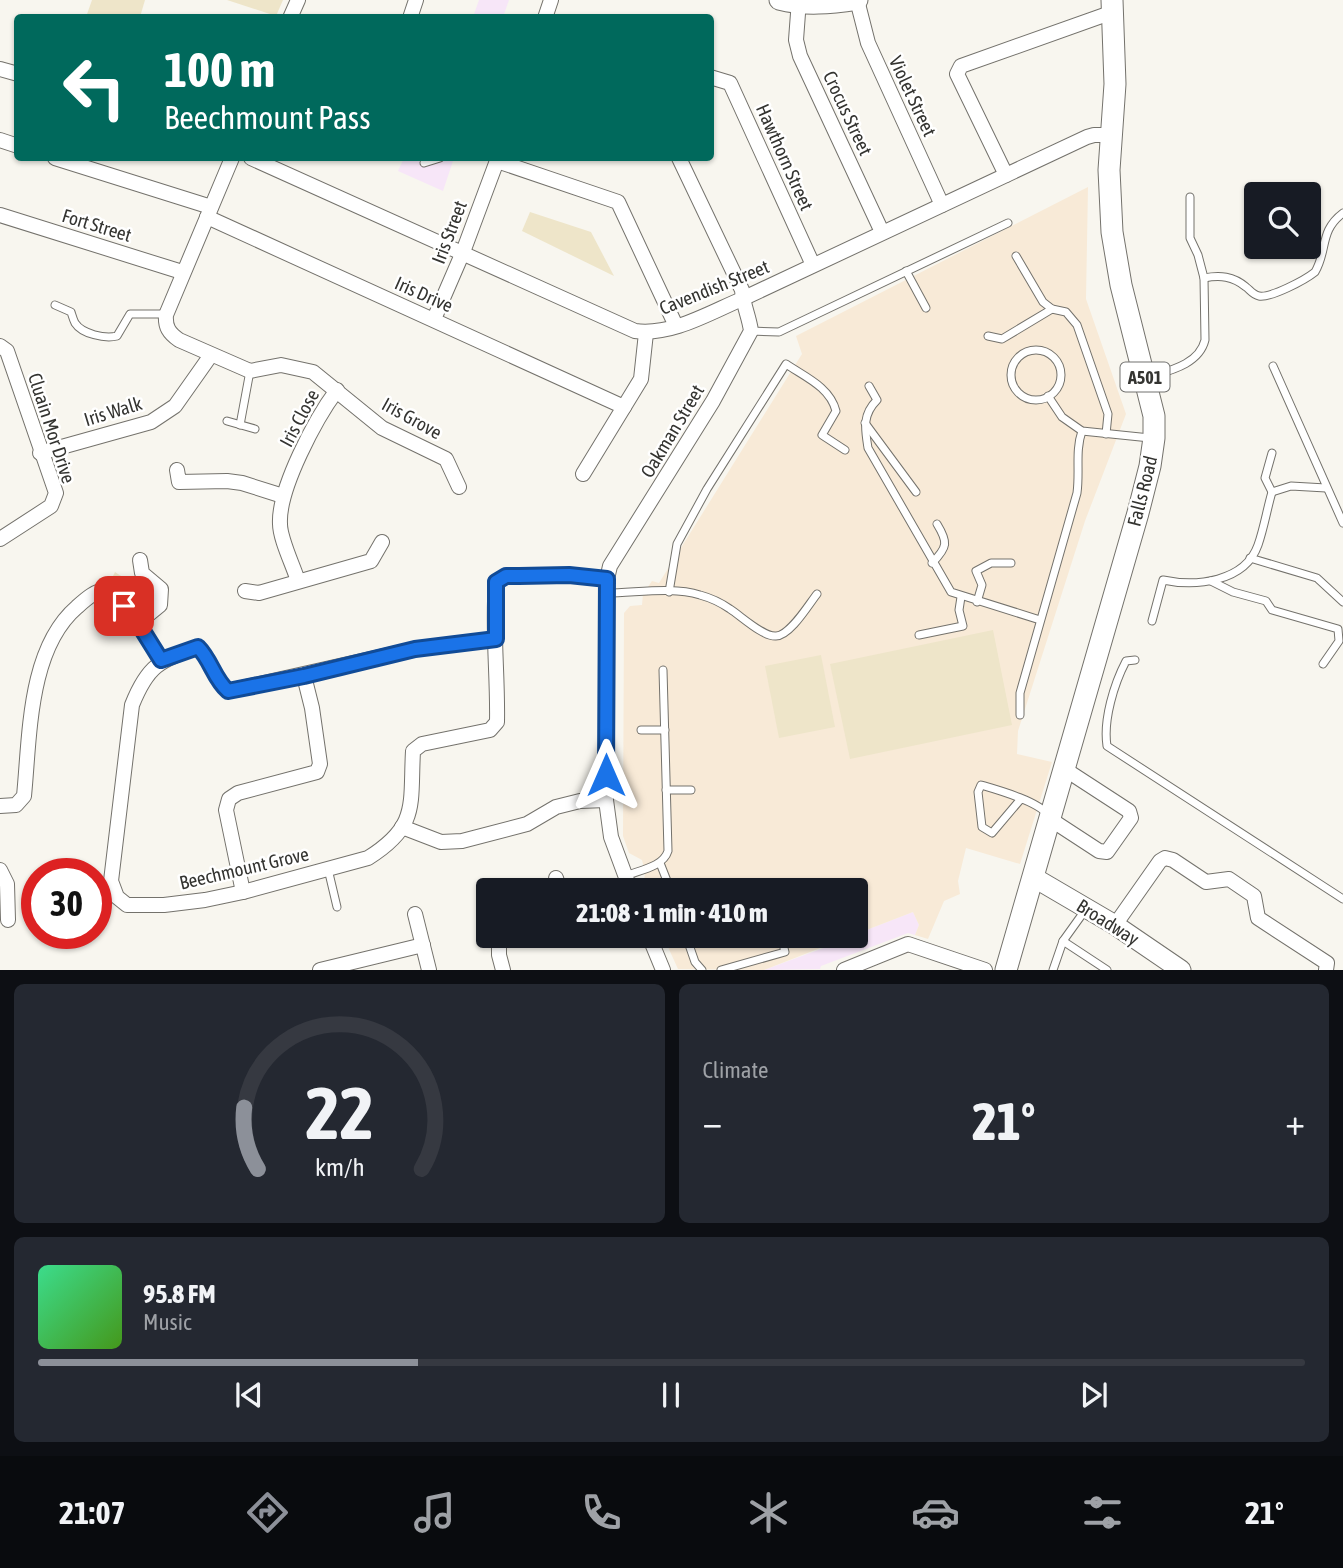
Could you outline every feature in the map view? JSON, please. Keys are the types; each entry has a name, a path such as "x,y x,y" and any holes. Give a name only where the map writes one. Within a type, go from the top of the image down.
{"main road":[{"name":"Falls Road","path":"1006,970 1066,770 1138,513 1154,438 1152,405 1115,256 1109,170 1115,83 1112,6"}],"street":[{"path":"779,0 799,3 853,0"},
{"name":"Violet Street","path":"853,0 868,43 942,205"},
{"name":"Crocus Street","path":"799,3 796,40 800,55 882,232"},
{"path":"1006,175 957,74 961,66 1112,6"},
{"name":"Hawthorn Street","path":"714,78 730,83 813,265"},
{"name":"Cavendish Street","path":"258,161 635,331 646,332 676,326 742,299 1087,137 1112,135"},
{"name":"Iris Drive","path":"64,161 209,212 624,407"},
{"path":"231,161 182,272 165,323 170,334 250,371"},
{"name":"Iris Street","path":"434,319 497,161"},
{"path":"504,161 618,201 676,326"},
{"path":"680,161 741,290 751,331"},
{"name":"Fort Street","path":"0,215 182,272"},
{"name":"Oakman Street","path":"607,586 610,566 713,401 751,331"},
{"path":"583,474 641,379 646,332"},
{"name":"Cluain Mor Drive","path":"0,346 7,351 55,493 51,506 0,539"},
{"name":"Iris Walk","path":"40,453 150,422 175,406 211,355"},
{"name":"Iris Close","path":"250,371 281,365 313,372 337,390 320,411 283,496 279,525 298,581"},
{"name":"Iris Grove","path":"337,390 382,428 446,458 458,487"},
{"path":"177,470 179,482 227,481 283,496"},
{"path":"245,591 259,593 371,561 382,542"},
{"path":"138,623 160,605 161,589 142,573 140,560"},
{"path":"606,800 580,801 556,807 527,824 462,841 441,842 402,827 412,803 413,751 422,744 490,730 497,722 496,582 506,576 569,575 607,586 606,800 611,838 625,877"},
{"path":"0,806 16,806 24,796 33,710 43,657 55,632 70,613 96,591 109,589 138,623 161,660 198,647 207,656 220,684 228,691 415,649 496,639"},
{"name":"Beechmount Grove","path":"161,660 139,686 132,705 111,881 117,897 127,905 164,905 205,900 368,858 397,836 402,827"},
{"path":"243,892 226,810 229,799 238,793 317,772 320,764 304,676"},
{"path":"1050,819 1098,851 1107,852 1131,818 1129,811 1066,770"},
{"path":"1115,925 1160,861 1165,858 1173,860 1206,882 1229,879 1254,896 1258,918 1328,963 1326,970"},
{"path":"0,870 7,884 10,920"},
{"name":"Broadway","path":"1033,877 1115,925 1181,970"},
{"path":"415,914 429,970"},
{"path":"844,970 908,944 985,970"},
{"path":"320,970 423,945"},
{"path":"499,948 503,970"},
{"path":"652,948 658,969"}],"lane":[{"path":"424,163 430,161"},
{"path":"1145,378 1189,361 1202,349 1205,340 1204,278 1190,238 1190,197"},
{"path":"1204,278 1224,276 1234,279 1255,295 1262,297 1280,291 1315,272 1332,221 1343,213"},
{"path":"751,331 779,332 1008,223"},
{"path":"1016,256 1042,302 1052,309 1066,312 1077,325 1108,414 1105,434"},
{"path":"906,271 926,308"},
{"path":"55,305 71,312 75,323 82,330 109,338 117,336 130,314 166,314"},
{"path":"988,337 1002,339 1052,309"},
{"path":"1041,350 1055,359 1060,375 1055,391 1048,396 1033,399 1025,397 1014,386 1011,379 1013,363 1024,352 1041,350"},
{"path":"669,592 677,544 707,489 786,364 827,392 833,400 836,411 822,435 845,450"},
{"path":"1273,366 1343,523"},
{"path":"240,425 250,371"},
{"path":"869,386 877,400 868,409 864,423 868,448 951,592 1040,620"},
{"path":"1048,396 1062,417 1082,431 1154,438"},
{"path":"227,421 255,429"},
{"path":"864,423 916,492"},
{"path":"1020,715 1020,694 1077,493 1080,472 1077,445 1082,431"},
{"path":"1153,621 1163,580 1180,583 1211,581 1231,574 1250,558 1258,545 1272,492 1265,478 1272,453"},
{"path":"1272,492 1291,486 1326,488"},
{"path":"932,563 946,545 946,539 937,524"},
{"path":"1250,558 1317,578 1343,601"},
{"path":"977,602 982,585 976,571 991,563 1011,563"},
{"path":"1211,581 1233,592 1266,601 1272,610 1338,629 1339,641 1323,664"},
{"path":"607,586 696,594 717,601 766,634 777,636 783,635 794,624 817,594"},
{"path":"919,635 963,626 959,610 961,597"},
{"path":"1135,660 1126,661 1121,672 1104,731 1107,746 1343,899"},
{"path":"625,877 660,863 666,858 668,851 663,670"},
{"path":"641,730 665,730"},
{"path":"1020,800 992,833 982,827 978,793 981,785 1013,793 1020,800 1045,811 1050,819"},
{"path":"666,790 691,790"},
{"path":"660,863 666,878"},
{"path":"328,869 337,907"},
{"path":"1053,970 1063,941 1087,908"},
{"path":"1063,941 1107,970"},
{"path":"690,948 695,962 702,970"},
{"path":"720,970 785,952 784,948"}],"shaded area":[{"path":"92,0 145,0 141,14 87,14"},
{"path":"227,0 283,0 277,14"},
{"path":"479,0 509,0 504,14 474,14"},
{"path":"403,161 453,161 443,191 398,171"},
{"path":"1088,187 1086,299 1126,414 1085,521 1018,731 1017,754 1052,762 1020,864 966,848 958,881 960,894 944,901 928,939 915,935 919,925 913,912 868,929 868,878 644,878 642,860 629,853 623,836 624,613 630,606 642,605 643,594 652,581 659,583 802,354 796,336"},
{"path":"530,212 591,232 614,276 522,231"},
{"path":"115,572 144,594 139,607 134,608 111,580"},
{"path":"993,630 1012,725 850,759 830,664"},
{"path":"821,655 835,727 779,738 765,666"},
{"path":"913,912 919,925 915,935 908,933 821,966 820,969 764,970 824,948 868,948 868,929"},
{"path":"668,948 820,948 764,970 678,969"}],"route":[{"path":"124,606 161,660 198,647 207,656 220,684 228,691 415,649 496,639 496,582 506,576 569,575 607,579 606,775"}]}
